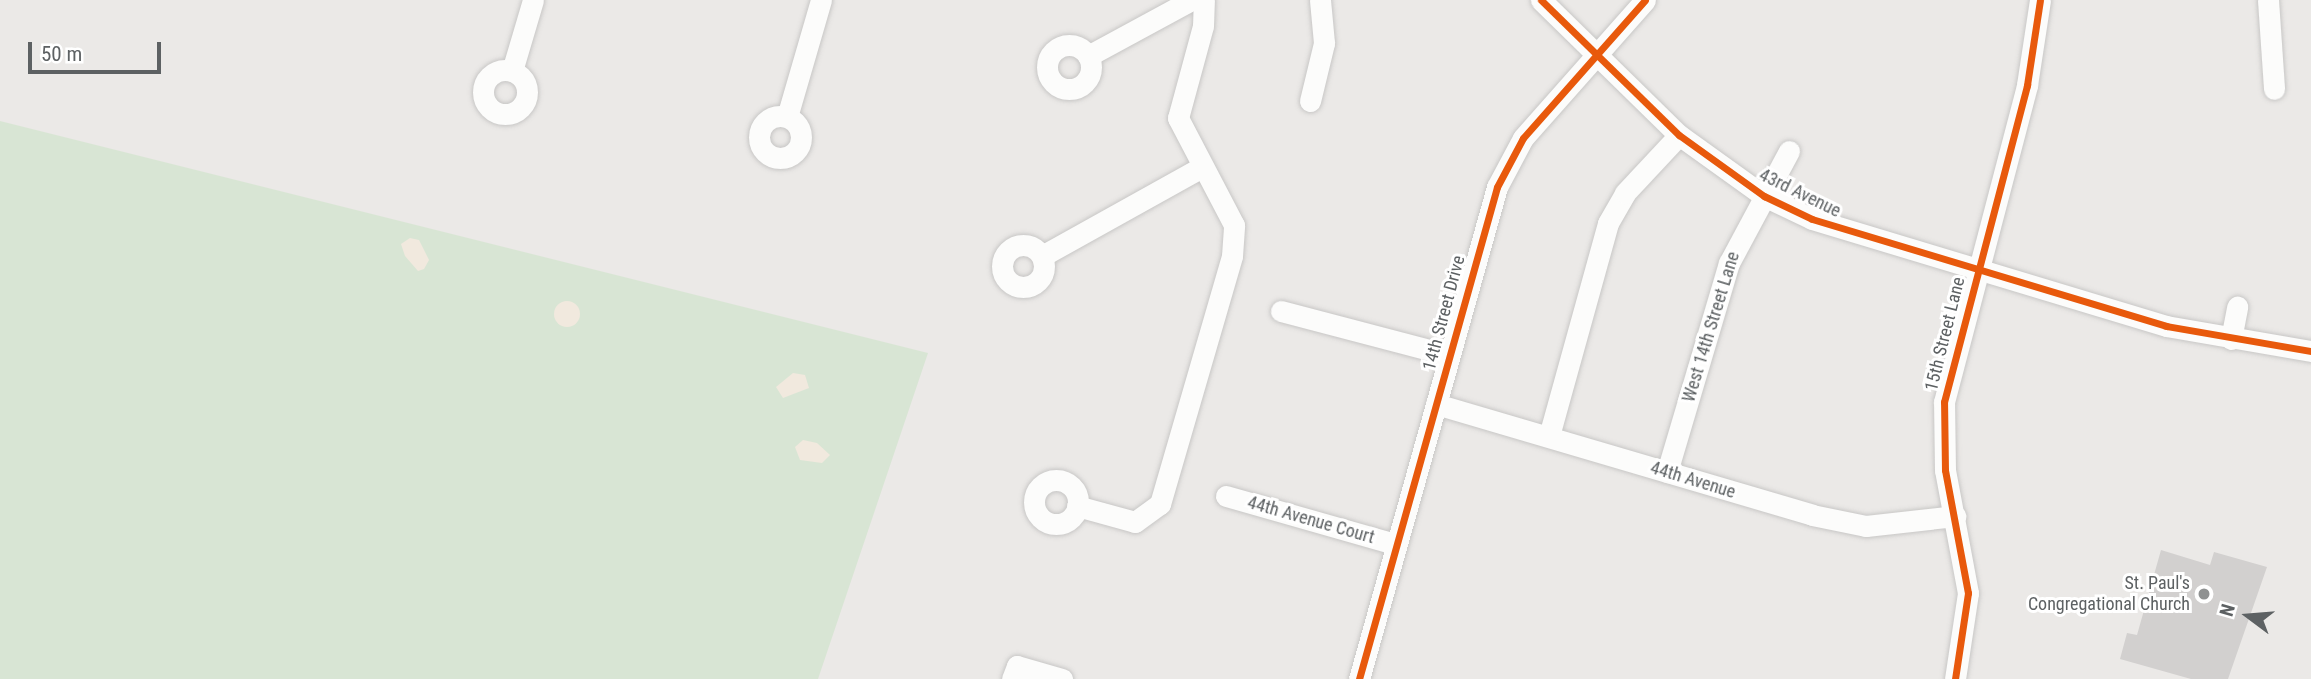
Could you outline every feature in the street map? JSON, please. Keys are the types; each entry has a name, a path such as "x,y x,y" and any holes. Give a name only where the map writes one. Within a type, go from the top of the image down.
{"street":[{"path":"512,71 533,0"},
{"path":"787,117 821,0"},
{"path":"1087,56 1191,0"},
{"path":"1077,506 1135,522 1160,504 1236,232 1178,118 1203,26 1204,0"},
{"path":"1310,101 1324,43 1320,0"},
{"name":"43rd Avenue","path":"1541,0 1679,135 1764,196 1863,238 2166,326 2311,351"},
{"name":"14th Street Drive","path":"1359,679 1497,187 1523,138 1596,51 1646,0"},
{"name":"15th Street Lane","path":"1955,679 1968,614 1955,516 1943,458 1944,402 2027,85 2040,0"},
{"path":"2268,0 2274,89"},
{"path":"1549,436 1608,223 1625,193 1679,135"},
{"name":"West 14th Street Lane","path":"1667,472 1729,263 1789,151"},
{"path":"1042,256 1202,167"},
{"path":"2231,339 2237,307"},
{"path":"1281,311 1449,355"},
{"name":"44th Avenue","path":"1436,404 1667,472 1867,526 1955,516"},
{"name":"44th Avenue Court","path":"1226,496 1395,544"},
{"path":"1018,673 1062,679"}],"green space":[{"path":"0,121 928,353 818,679 0,679"}],"sand":[{"path":"410,238 419,240 429,260 424,269 418,271 405,256 401,244"},
{"path":"567,301 576,305 580,314 576,323 567,327 558,323 554,314 558,305"},
{"path":"793,373 805,375 809,388 783,398 776,387"},
{"path":"803,440 817,443 830,455 822,463 800,460 795,447"}],"building":[{"name":"St. Paul's Congregational Church","path":"2161,550 2210,565 2214,552 2267,567 2228,679 2191,679 2120,659 2127,633 2137,635"}],"cycle path":[{"path":"1541,0 1679,135 1764,196 1812,219 2166,326 2311,351"},
{"path":"1359,679 1497,187 1523,138 1645,0"},
{"path":"1955,679 1968,593 1945,470 1944,402 2027,85 2040,0"}],"place":[{"name":"St. Paul's Congregational Church","path":"2204,594"}]}
